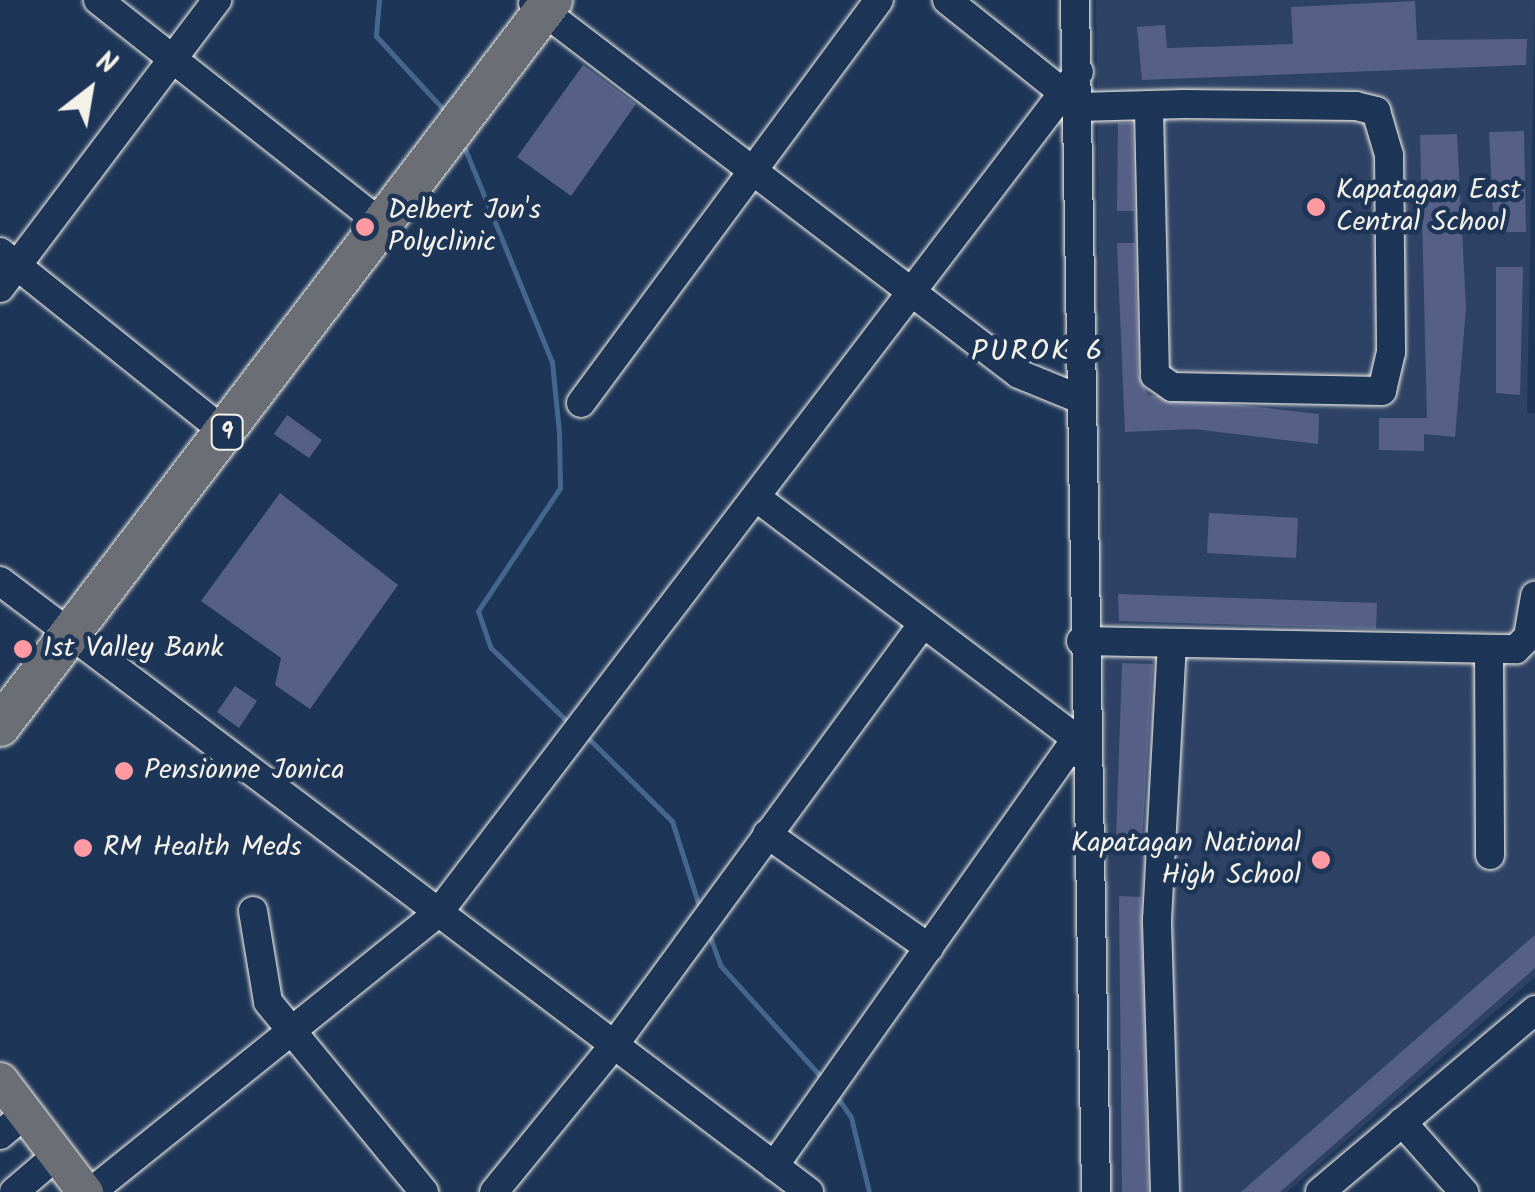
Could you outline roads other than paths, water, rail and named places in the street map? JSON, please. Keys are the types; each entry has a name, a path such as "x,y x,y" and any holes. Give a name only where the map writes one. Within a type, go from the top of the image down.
{"highway":[{"name":"9","path":"0,726 73,636 458,124 542,4"}],"main road":[{"path":"1,1083 12,1125 56,1156 88,1192"}],"street":[{"path":"98,0 382,224"},
{"path":"216,0 6,268 226,433"},
{"path":"581,403 879,0"},
{"path":"947,0 1074,91 1148,105 1356,106 1383,118 1390,352 1382,391 1172,387 1155,375 1148,105"},
{"path":"1075,0 1080,740 1096,1192"},
{"path":"542,4 752,173 1038,386 1080,399"},
{"path":"88,1192 294,1032 439,912 572,747 1074,91"},
{"path":"760,501 1080,740"},
{"path":"0,580 808,1192"},
{"path":"1081,640 1489,651 1526,642 1535,596"},
{"path":"494,1192 614,1045 682,946 922,625"},
{"path":"1164,1192 1157,920 1172,643"},
{"path":"1489,651 1490,855"},
{"path":"774,1166 1080,740"},
{"path":"767,834 929,948"},
{"path":"253,911 262,989 424,1192"},
{"path":"1320,1192 1535,1010"},
{"path":"1402,1122 1464,1192"},
{"path":"14,1192 56,1156"}],"waterway":[{"path":"379,0 376,36 446,112"},
{"path":"463,144 552,362 559,432 560,488 478,611 491,648 569,723"},
{"path":"586,736 672,821 700,909"},
{"path":"709,934 720,965 824,1080"},
{"path":"837,1097 851,1117 869,1192"}],"place":[{"name":"Kapatagan East Central School","path":"1316,207"},
{"name":"Delbert Jon's Polyclinic","path":"365,227"},
{"name":"1st Valley Bank","path":"23,649"},
{"name":"Pensionne Jonica","path":"124,771"},
{"name":"RM Health Meds","path":"83,848"},
{"name":"Kapatagan National High School","path":"1321,860"}],"district":[{"name":"PUROK 6","path":"1038,352"}]}
